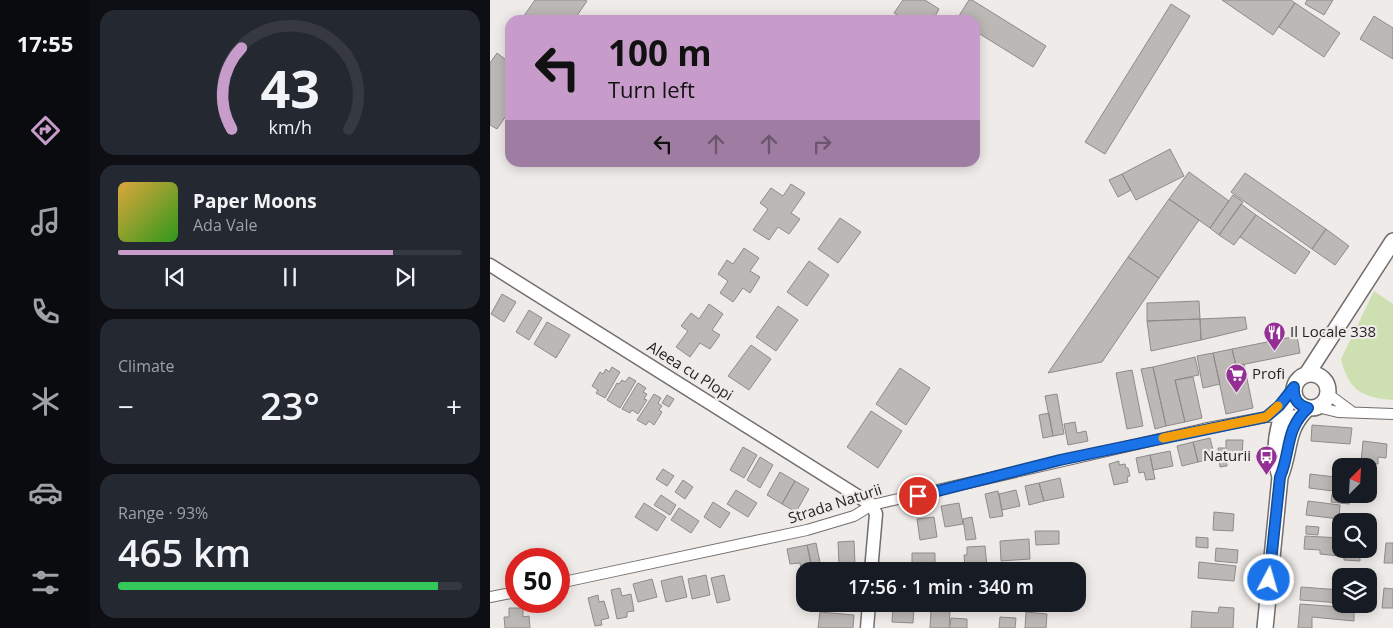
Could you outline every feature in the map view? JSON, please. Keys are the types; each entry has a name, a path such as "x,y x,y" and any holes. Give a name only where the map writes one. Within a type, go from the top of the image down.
{"main road":[{"path":"1308,374 1393,241"},
{"path":"1323,379 1329,343"},
{"path":"1265,628 1280,477 1286,463 1290,433 1309,410 1322,404 1328,394 1326,383 1323,379 1313,374 1298,378 1293,390 1273,417 1276,462 1280,477"},
{"path":"1293,390 1298,403 1309,410"}],"street":[{"name":"Aleea cu Plopi","path":"490,266 872,505"},
{"path":"1328,394 1351,411"},
{"name":"Strada Naturii","path":"570,582 808,530 854,516 872,505 1069,458 1309,410"},
{"path":"1309,410 1393,414"},
{"path":"872,505 876,514 872,562"},
{"path":"490,604 490,597 505,594"},
{"path":"867,628 868,612"}],"green space":[{"path":"1374,291 1393,304 1393,400 1373,397 1358,390 1348,378 1341,359"}],"building":[{"path":"535,0 587,1 577,15 524,15"},
{"path":"903,0 925,0 939,9 936,15 897,15 894,13"},
{"path":"969,0 972,0 1046,46 1033,67 980,34 980,15 960,15"},
{"path":"1222,0 1291,0 1295,3 1273,35"},
{"path":"1307,0 1333,0 1324,15 1305,4"},
{"path":"1295,3 1340,33 1324,57 1279,27"},
{"path":"1171,4 1190,16 1105,154 1085,142"},
{"path":"1374,16 1393,28 1393,59 1360,39"},
{"path":"497,53 505,59 505,117 497,129 490,125 490,63"},
{"path":"1170,149 1184,176 1136,200 1122,174"},
{"path":"1189,172 1229,201 1210,228 1169,199"},
{"path":"1245,173 1326,229 1312,249 1231,192"},
{"path":"1122,174 1131,190 1118,197 1109,180"},
{"path":"791,184 805,193 791,213 800,219 789,234 778,227 769,240 753,230 768,209 760,203 771,188 783,196"},
{"path":"1233,195 1243,202 1219,235 1210,228"},
{"path":"1169,199 1199,220 1159,278 1128,257"},
{"path":"1241,204 1256,215 1234,245 1219,235"},
{"path":"1256,215 1310,252 1295,274 1240,237"},
{"path":"840,218 861,232 838,263 818,249"},
{"path":"1326,229 1349,246 1335,265 1312,249"},
{"path":"744,248 759,258 750,271 760,277 750,293 743,288 733,302 720,293 728,281 718,274 727,260 733,264"},
{"path":"1128,257 1159,278 1102,362 1048,373"},
{"path":"809,261 829,275 807,306 787,292"},
{"path":"502,294 516,302 504,322 491,314"},
{"path":"1199,301 1200,319 1147,321 1147,303"},
{"path":"709,304 723,314 712,330 720,335 710,349 700,343 690,357 676,347 688,331 681,326 691,313 699,319"},
{"path":"778,306 798,320 776,351 756,337"},
{"path":"529,310 542,318 529,340 516,332"},
{"path":"1245,317 1247,329 1201,340 1200,319"},
{"path":"1200,319 1201,340 1151,351 1147,321"},
{"path":"547,322 570,335 556,358 534,344"},
{"path":"1297,336 1300,353 1236,366 1232,349"},
{"path":"751,345 771,359 749,390 728,376"},
{"path":"1232,349 1236,366 1244,364 1253,408 1226,414 1213,353"},
{"path":"1213,353 1220,384 1203,388 1197,356"},
{"path":"1195,357 1199,375 1175,380 1185,422 1166,426 1153,367"},
{"path":"612,367 620,372 605,398 596,393 598,390 592,386 600,372 603,374 606,369 609,372"},
{"path":"1153,367 1166,426 1155,429 1141,369"},
{"path":"900,368 930,388 906,425 876,404"},
{"path":"1132,370 1143,426 1127,429 1116,373"},
{"path":"629,377 636,381 620,408 607,400 617,383 619,384 622,380 625,382"},
{"path":"1193,377 1202,418 1185,422 1175,380"},
{"path":"638,383 646,388 643,392 647,394 644,399 647,400 638,414 632,410 630,413 622,409"},
{"path":"654,394 661,398 658,403 662,406 659,410 662,412 654,425 649,421 646,425 637,420"},
{"path":"1057,394 1064,434 1053,436 1045,396"},
{"path":"667,395 674,399 669,407 662,403"},
{"path":"871,411 902,431 878,468 847,447"},
{"path":"1049,413 1053,436 1043,438 1039,415"},
{"path":"1075,422 1077,433 1086,431 1088,441 1068,445 1064,424"},
{"path":"1312,425 1352,428 1350,444 1311,441"},
{"path":"1210,438 1215,458 1198,462 1193,442"},
{"path":"1226,440 1243,440 1242,456 1226,456"},
{"path":"1363,441 1387,444 1386,458 1361,458"},
{"path":"1193,442 1198,462 1182,466 1177,446"},
{"path":"743,447 757,455 744,478 730,470"},
{"path":"1218,448 1225,448 1227,466 1220,467"},
{"path":"1170,451 1173,466 1153,470 1150,455"},
{"path":"1150,455 1155,479 1146,480 1144,472 1139,473 1136,458"},
{"path":"760,457 773,465 760,488 747,480"},
{"path":"1119,461 1119,465 1125,464 1126,468 1128,468 1130,476 1127,477 1128,482 1114,485 1109,464"},
{"path":"663,469 674,476 667,486 656,479"},
{"path":"780,472 795,481 782,504 767,495"},
{"path":"1310,474 1332,477 1332,491 1309,488"},
{"path":"1060,478 1064,497 1044,501 1039,483"},
{"path":"683,480 693,487 685,499 675,492"},
{"path":"795,481 809,489 796,512 782,504"},
{"path":"1039,483 1044,501 1029,505 1025,486"},
{"path":"736,490 757,503 748,517 727,504"},
{"path":"1016,490 1020,506 1002,510 999,494"},
{"path":"998,491 1003,516 990,518 985,494"},
{"path":"661,495 676,505 670,515 654,505"},
{"path":"1308,501 1340,505 1339,513 1332,513 1332,518 1306,515"},
{"path":"713,502 730,513 720,528 704,517"},
{"path":"644,503 666,517 657,531 635,517"},
{"path":"959,503 963,524 945,527 941,506"},
{"path":"679,508 699,521 691,533 671,520"},
{"path":"1214,512 1234,514 1233,531 1213,530"},
{"path":"934,517 937,537 920,540 917,519"},
{"path":"972,517 976,539 966,540 963,519"},
{"path":"1306,526 1319,527 1318,535 1306,534"},
{"path":"1035,531 1059,531 1059,544 1036,545"},
{"path":"1305,536 1332,538 1332,555 1320,554 1320,550 1304,549"},
{"path":"1196,537 1208,538 1208,548 1196,547"},
{"path":"1029,539 1030,559 1001,561 1000,541"},
{"path":"854,541 855,562 839,562 838,542"},
{"path":"816,543 820,562 811,562 807,545"},
{"path":"1386,543 1393,543 1393,563 1384,563"},
{"path":"807,545 811,562 790,564 787,549"},
{"path":"985,546 987,562 965,562 964,555 967,555 967,547"},
{"path":"1216,548 1238,550 1237,563 1215,561"},
{"path":"912,553 935,553 935,562 912,562"},
{"path":"1344,558 1360,558 1360,561 1344,560"},
{"path":"1199,562 1236,566 1234,581 1198,578"},
{"path":"706,575 710,595 692,599 688,579"},
{"path":"724,575 730,600 717,603 711,578"},
{"path":"682,576 687,597 666,602 661,581"},
{"path":"652,579 657,597 638,602 633,584"},
{"path":"1301,587 1332,589 1332,602 1300,600"},
{"path":"620,588 622,596 631,594 634,611 627,612 627,617 617,619 611,590"},
{"path":"1384,588 1393,589 1393,608 1382,608"},
{"path":"598,595 599,602 604,601 609,618 601,620 602,625 595,626 588,598"},
{"path":"1300,604 1332,606 1332,613 1354,613 1354,621 1312,617 1312,628 1298,628"},
{"path":"1219,607 1234,608 1233,628 1191,628 1192,611 1218,613"},
{"path":"820,612 854,615 853,628 818,628"},
{"path":"893,612 914,612 913,623 892,622"},
{"path":"931,612 950,612 949,628 930,628"},
{"path":"1026,612 1047,614 1046,628 1025,628"},
{"path":"509,613 523,613 523,617 529,616 530,628 505,628 504,617 509,617"},
{"path":"1000,617 1016,618 1015,628 999,628"},
{"path":"951,618 967,619 967,628 950,628"}],"slow traffic":[{"path":"1163,438 1266,417 1278,406"}],"place":[{"name":"Il Locale 338","path":"1274,351"},
{"name":"Profi","path":"1236,393"},
{"name":"Naturii","path":"1267,475"}],"route":[{"path":"918,496 1060,460 1266,417 1279,406 1294,387 1293,393 1298,403 1308,408 1294,423 1290,433 1286,463 1280,477 1269,580"}]}
